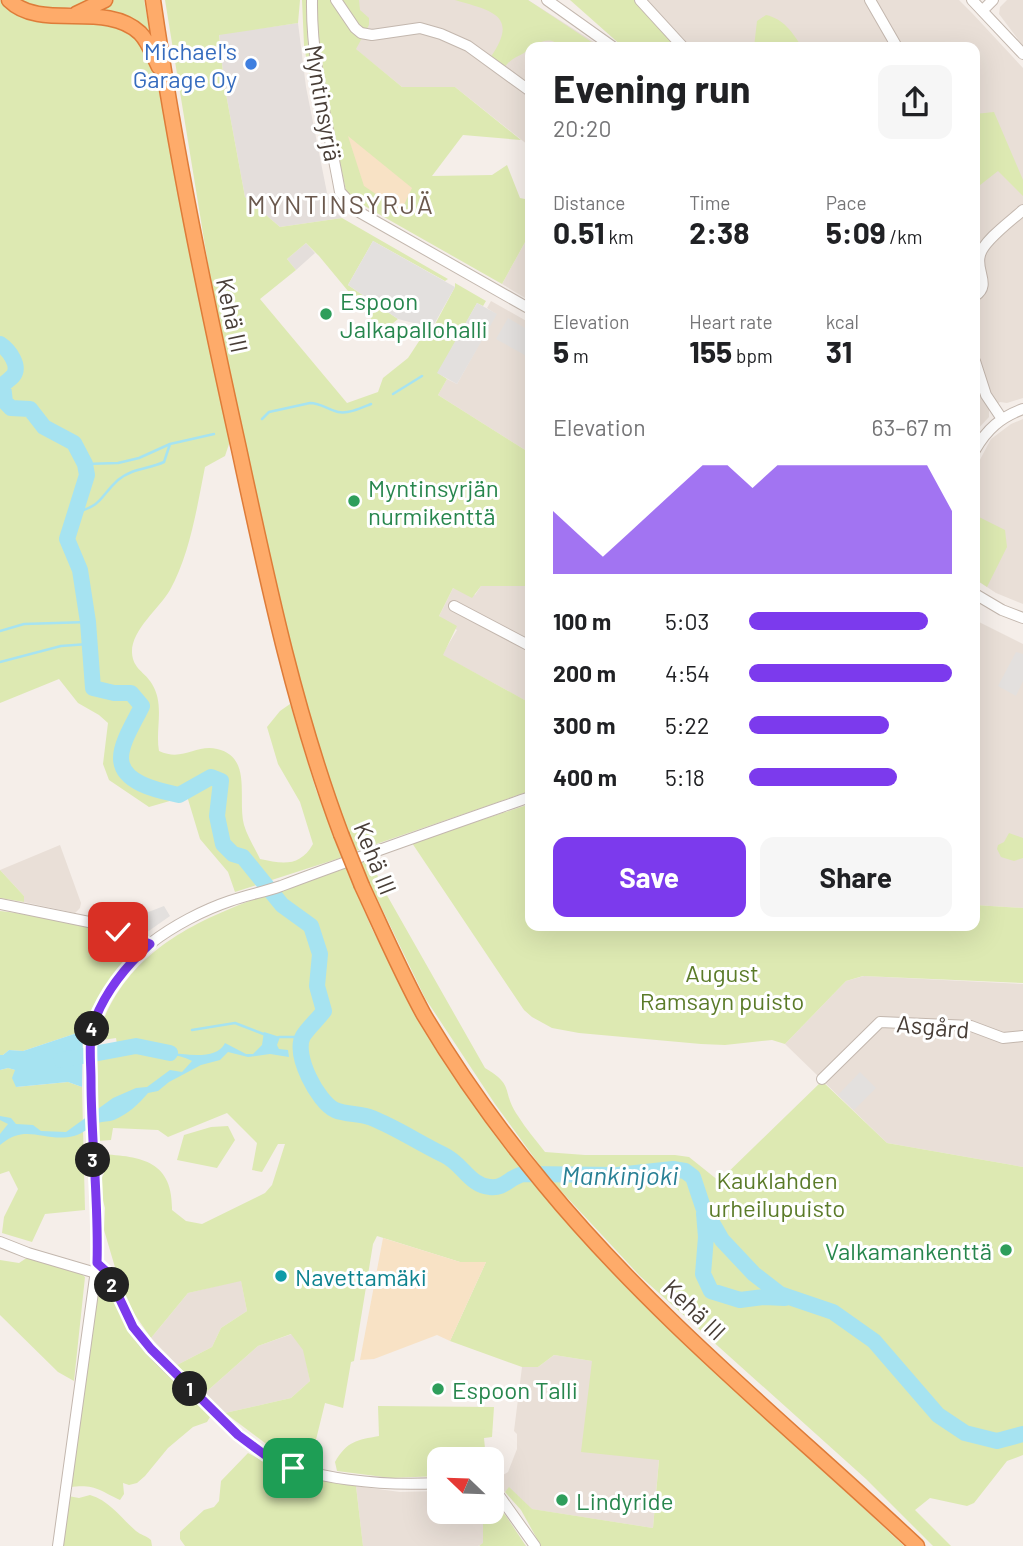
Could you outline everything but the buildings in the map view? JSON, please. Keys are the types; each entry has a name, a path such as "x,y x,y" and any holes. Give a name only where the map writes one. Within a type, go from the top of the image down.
{"highway":[{"path":"9,0 20,9 39,15 76,14 120,20 140,32 147,41 167,84"},
{"path":"76,14 105,0"},
{"name":"Kehä III","path":"153,0 198,253 272,600 308,739 341,834 389,946 424,1014 463,1074 514,1146 578,1224 684,1332 917,1546"}],"street":[{"name":"Myntinsyrjä","path":"312,0 315,60 340,192 345,200 359,212 525,306"},
{"path":"336,0 361,33 372,35 420,28 441,34 468,46 525,87"},
{"path":"547,0 606,42"},
{"path":"640,0 678,42"},
{"path":"870,0 894,42"},
{"path":"972,0 1023,54"},
{"path":"983,10 993,0"},
{"path":"980,257 982,249 1023,210"},
{"path":"980,271 984,284 980,291"},
{"path":"980,376 986,395 1002,419"},
{"path":"980,442 1002,419 1023,409"},
{"path":"980,597 1023,618"},
{"path":"454,606 525,643"},
{"path":"58,1546 96,1268 98,1233 91,1110 91,1039 102,1004 122,974 150,944 167,932 228,901 279,887 359,856 525,799"},
{"path":"0,905 89,922 150,944"},
{"name":"Asgård","path":"822,1079 880,1022 971,1026 1003,1038 1023,1036"},
{"path":"0,1242 107,1272 133,1327 151,1349 238,1435 265,1455 293,1468 320,1474 383,1483 427,1483"},
{"path":"504,1503 535,1546"}],"shaded area":[{"path":"316,0 528,0 594,42 525,42 525,143 455,87 402,87 315,16"},
{"path":"648,0 959,0 972,13 1023,68 1023,398 1007,403 1000,402 989,410 989,417 980,427 980,42 686,42"},
{"path":"1007,0 1023,0 1023,46 999,14 1000,7"},
{"path":"298,23 306,87 327,193 335,211 342,218 280,227 245,197 224,83 219,34"},
{"path":"373,241 455,287 432,328 398,319 348,285"},
{"path":"525,242 525,298 502,284"},
{"path":"306,243 315,253 296,270 287,259"},
{"path":"491,301 525,320 525,450 438,395 447,379 457,384 496,314 487,308"},
{"path":"477,303 497,314 457,384 437,373"},
{"path":"508,318 525,328 525,355 496,339"},
{"path":"1023,419 1023,604 996,593 980,582 980,460 991,439 1011,424"},
{"path":"525,585 525,700 442,655 457,630 439,616 453,588 475,595 481,586"},
{"path":"980,622 1023,644 1023,908 980,905"},
{"path":"1016,652 1023,654 1023,681 1016,696 998,686"},
{"path":"60,845 81,903 75,913 24,902 24,896 0,870"},
{"path":"164,906 170,916 143,935 128,930 125,921"},
{"path":"864,976 1023,984 1023,1167 887,1143 785,1044 846,981"},
{"path":"860,1072 876,1088 854,1110 838,1095"},
{"path":"241,1280 247,1311 221,1328 212,1347 177,1365 151,1338 188,1293"},
{"path":"292,1334 304,1350 310,1381 291,1398 225,1413 205,1393 258,1346"},
{"path":"554,1355 592,1361 659,1459 653,1528 531,1509 509,1488 504,1491 504,1474 508,1472 517,1449 517,1434 514,1431 522,1367 538,1367"},
{"path":"356,1486 400,1492 427,1491 427,1524 483,1524 483,1544 478,1546 363,1546"}],"green space":[{"path":"0,0 14,13 32,19 86,22 120,28 135,36 146,49 156,75 192,264 230,441 225,456 205,467 192,530 177,576 133,644 135,663 152,684 158,700 159,751 175,755 209,748 228,753 240,770 244,825 260,859 283,863 297,860 313,844 300,802 278,764 267,727 280,711 290,704 316,790 343,857 235,892 228,872 200,839 187,796 149,807 109,780 103,764 108,723 78,703 59,679 0,703"},
{"path":"20,0 96,0 78,6 48,9"},
{"path":"113,0 144,0 151,39 92,13"},
{"path":"165,0 300,0 298,23 219,35 224,83 245,197 280,227 342,218 448,279 445,281 373,241 348,285 398,319 382,332 306,243 287,259 296,270 260,299 347,403 378,392 383,378 408,358 429,326 433,328 455,283 486,301 483,306 477,303 438,373 447,379 438,395 525,450 525,586 481,586 472,598 453,588 439,616 457,626 443,655 525,700 525,793 356,851 329,782 300,688 244,448 216,313"},
{"path":"302,0 306,0 308,46 325,134 320,137 304,45"},
{"path":"316,0 359,0 360,10 369,18 369,25 356,49 402,87 455,87 521,140 463,135 432,176 492,175 507,165 520,198 525,199 525,242 502,284 347,196 319,63"},
{"path":"455,0 528,0 591,42 525,42 525,52 504,68 490,58 499,44 502,24 498,17"},
{"path":"570,0 634,0 673,42 617,42"},
{"path":"766,15 772,17 783,23 799,42 755,42 757,21"},
{"path":"994,112 1023,180 1023,196 998,171 980,185 980,113"},
{"path":"980,518 1005,530 1007,547 987,587 980,582"},
{"name":"August Ramsayn puisto","path":"525,806 525,931 980,931 980,905 1023,908 1023,983 863,976 846,981 785,1044 772,1040 725,1045 701,1044 552,1028 524,1010 412,843"},
{"path":"1009,833 1023,838 1023,858 1014,861 1001,857 998,845 1004,842"},
{"name":"Kauklahden urheilupuisto","path":"371,857 380,883 485,1068 505,1085 513,1108 545,1152 689,1157 719,1181 822,1081 887,1143 1023,1167 1023,1455 1007,1461 974,1503 967,1506 930,1498 915,1510 951,1546 933,1546 866,1479 640,1276 549,1178 495,1104 425,998 359,861"},
{"path":"345,865 372,929 398,978 538,1186 578,1234 654,1312 904,1546 541,1546 521,1510 505,1492 509,1487 532,1509 653,1528 659,1460 581,1452 592,1361 554,1355 538,1367 522,1367 450,1341 486,1262 460,1262 377,1236 373,1244 354,1361 351,1362 343,1408 325,1403 310,1464 273,1449 225,1413 291,1398 310,1381 303,1350 291,1334 258,1346 205,1393 177,1365 212,1347 221,1328 247,1311 241,1281 188,1293 151,1338 122,1291 104,1230 105,1208 99,1185 104,1173 97,1163 97,1154 139,1159 160,1170 171,1193 172,1210 186,1221 202,1224 265,1193 272,1185 285,1144 278,1144 262,1172 252,1170 257,1143 227,1113 168,1137 158,1130 113,1128 111,1140 98,1141 94,1067 98,1058 119,1056 116,1038 96,1041 113,1001 136,969 164,944 197,924 232,908"},
{"path":"0,870 24,896 24,902 0,898"},
{"path":"0,911 87,926 132,944 125,960 99,996 83,1031 23,1051 9,1050 0,1055"},
{"path":"0,1070 15,1070 16,1087 68,1082 82,1087 85,1210 45,1214 32,1242 2,1233 4,1217 18,1189 9,1171 0,1174"},
{"path":"228,1126 235,1140 217,1168 177,1160 184,1135 211,1127"},
{"path":"28,1257 80,1273 85,1277 74,1381 58,1372 0,1315 0,1260 19,1263"},
{"path":"106,1284 127,1327 210,1417 207,1422 193,1427 168,1448 137,1483 123,1483 124,1494 120,1500 91,1487 70,1487 99,1285"},
{"path":"378,1406 494,1407 492,1437 484,1438 485,1447 427,1447 427,1476 391,1478 337,1471 335,1462 348,1446 359,1440 379,1436"},
{"path":"248,1453 288,1474 356,1486 363,1546 185,1546 180,1539 180,1532 204,1510 214,1507 219,1501 221,1481"},
{"path":"90,1495 109,1506 136,1531 151,1540 152,1546 61,1546 68,1496 79,1498"},
{"path":"504,1514 526,1546 479,1546 483,1543 483,1524 504,1524"}],"sand":[{"path":"348,136 412,188 401,211 364,186"},
{"path":"383,1238 460,1262 486,1262 450,1341 437,1335 374,1359 360,1360"}],"water":[{"path":"83,1031 82,1087 68,1082 16,1087 12,1078 15,1070 0,1070 0,1055 9,1050 23,1051"},
{"path":"264,1032 280,1037 277,1045 279,1049 288,1050 289,1057 270,1054 248,1057 228,1052 220,1060 201,1065 158,1091 148,1093 124,1115 98,1123 80,1134 63,1137 18,1135 0,1145 0,1134 8,1124 0,1120 0,1116 11,1118 16,1124 33,1125 41,1131 66,1132 113,1098 136,1088 147,1087 170,1070 182,1072 192,1061 180,1056 139,1052 140,1049 200,1055 219,1050 225,1043 246,1054 253,1054 262,1045"}],"waterway":[{"path":"0,344 10,354 16,368 13,376 3,385 5,402 11,408 30,409 44,427 74,443 85,464 87,475 67,539 80,570 88,622 93,688 114,693 131,693 142,706 123,745 123,767 143,785 179,795 211,777 221,781 217,816 223,844 233,854 243,857 282,905 311,926 320,954 317,986 324,1011 303,1036 301,1054 304,1066 321,1098 335,1110 368,1116 390,1126 450,1159 471,1179 483,1186 500,1186 524,1174 617,1175 673,1169 685,1171 693,1177 703,1207 722,1240 754,1274 780,1294 833,1312 874,1341 938,1415 965,1433 997,1441 1023,1434"},
{"path":"393,394 422,376"},
{"path":"262,419 269,412 310,403 342,412 371,404"},
{"path":"85,464 118,463 139,458 170,444 214,434"},
{"path":"75,513 97,503 123,476 164,462 170,444"},
{"path":"0,631 24,624 88,622"},
{"path":"0,662 61,646 88,644"},
{"path":"192,1030 235,1023 266,1035"},
{"path":"279,1037 302,1037"},
{"name":"Mankinjoki","path":"61,1060 136,1046 170,1053"},
{"path":"704,1213 706,1237 703,1274 711,1291 740,1300 785,1298"}],"place":[{"name":"Michael's Garage Oy","path":"251,64"},
{"name":"Espoon Jalkapallohalli","path":"326,314"},
{"name":"Myntinsyrjän nurmikenttä","path":"354,501"},
{"name":"Valkamankenttä","path":"1006,1250"},
{"name":"Navettamäki","path":"281,1276"},
{"name":"Espoon Talli","path":"438,1389"},
{"name":"Lindyride","path":"562,1500"}],"district":[{"name":"MYNTINSYRJÄ","path":"341,203"}],"route":[{"path":"118,932 150,944 113,987 102,1004 92,1031 91,1101 98,1233 97,1263 107,1272 133,1327 151,1349 238,1435 265,1455 293,1468"}]}
